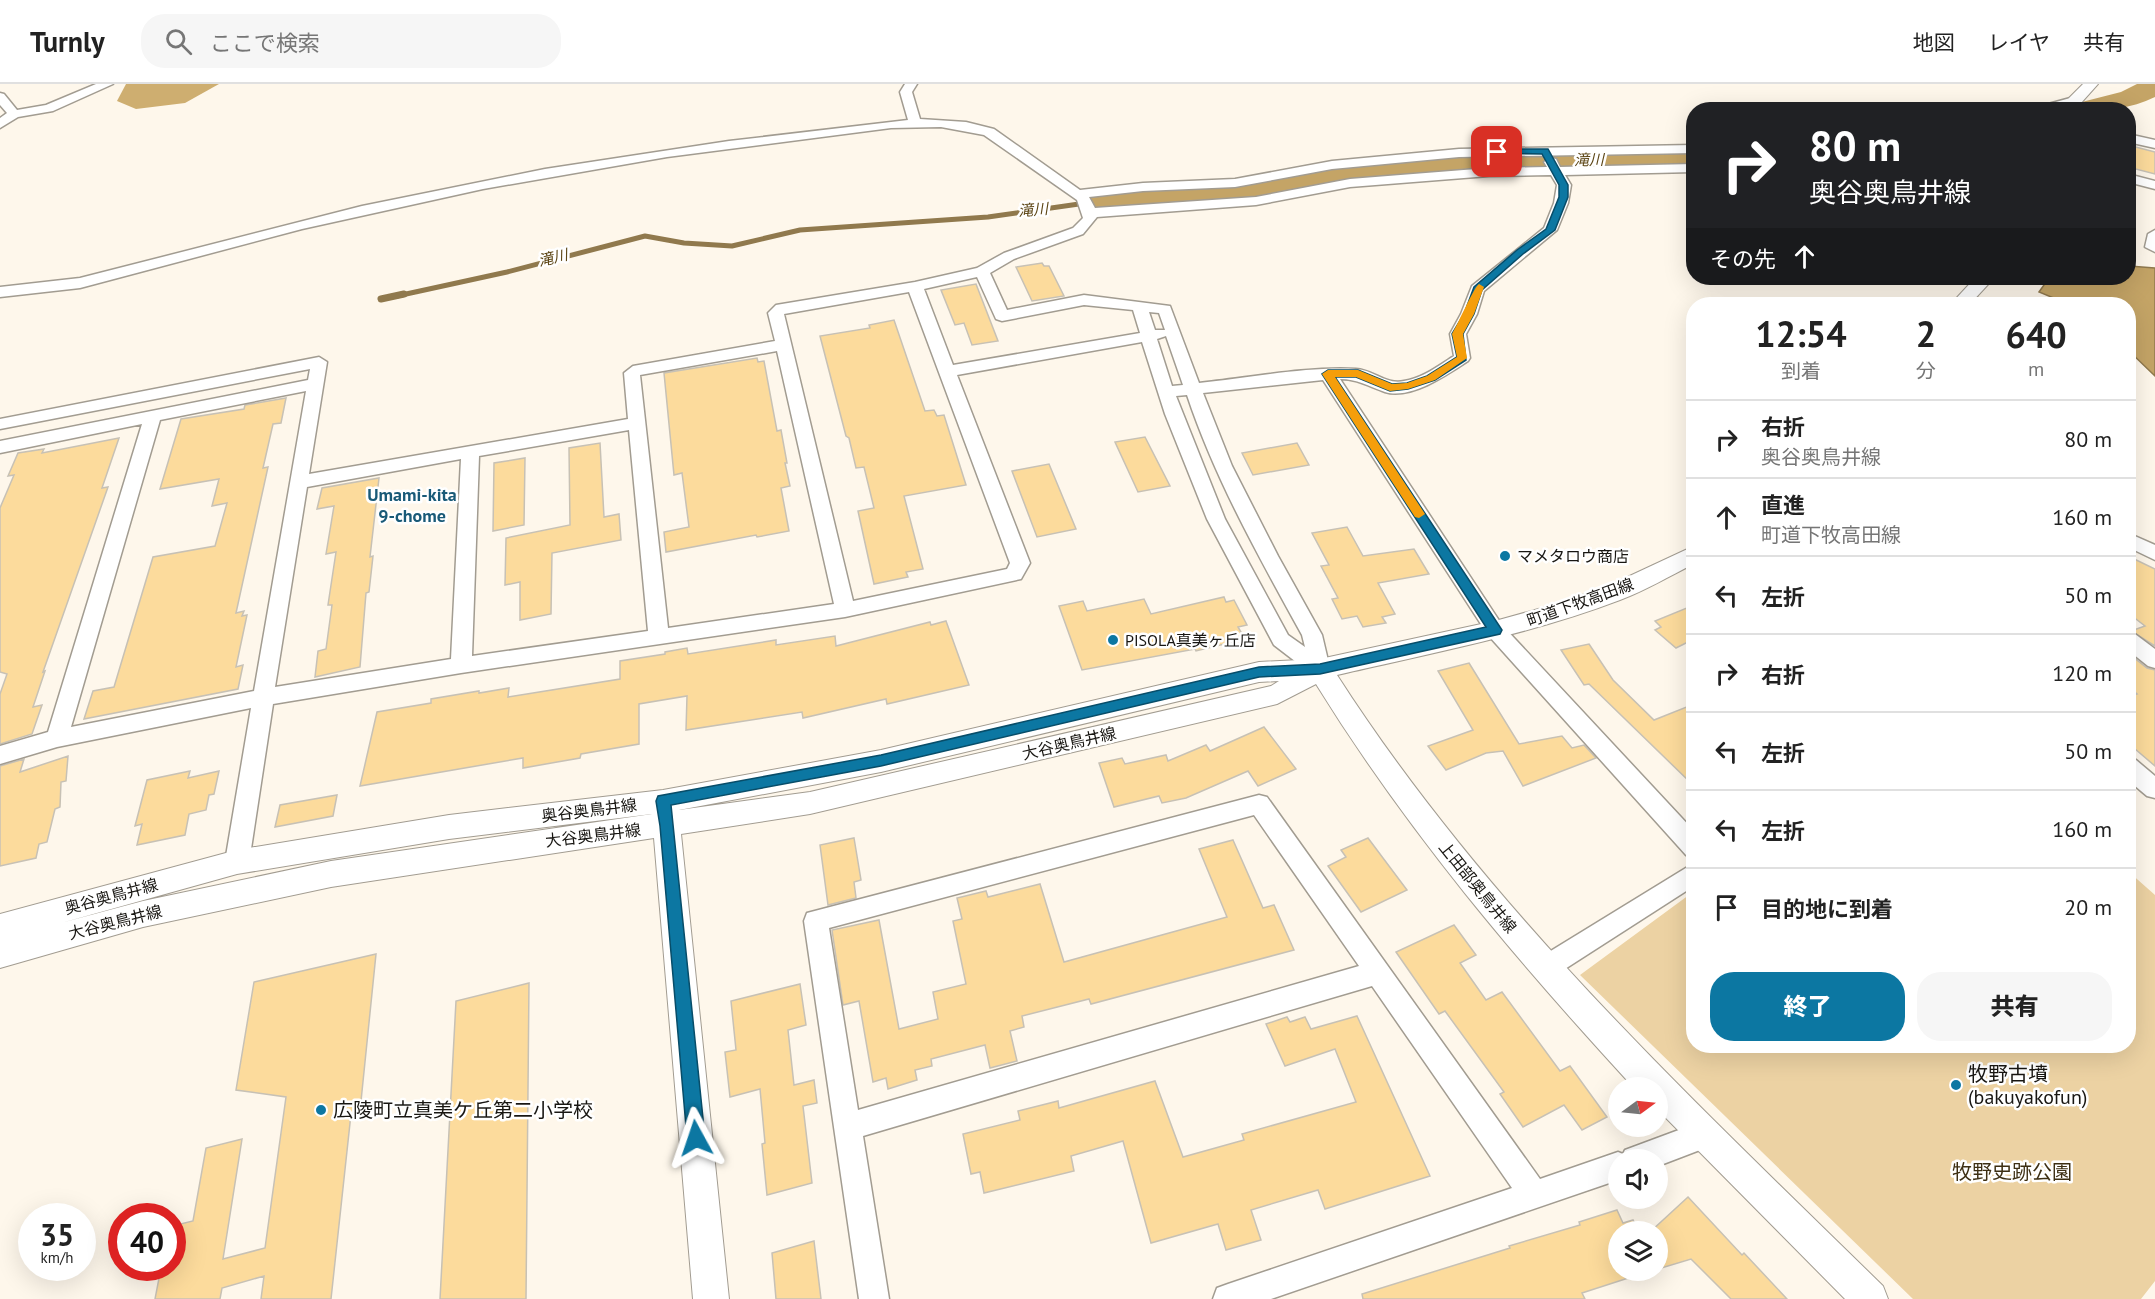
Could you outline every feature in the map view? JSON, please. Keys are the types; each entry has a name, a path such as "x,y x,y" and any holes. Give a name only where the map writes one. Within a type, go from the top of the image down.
{"street":[{"path":"0,124 14,114 49,108 107,84"},
{"path":"911,84 906,92 915,123"},
{"path":"2075,102 2091,84"},
{"path":"0,97 14,114"},
{"path":"0,292 80,283 304,224 544,173 670,152 915,123 978,128 989,132 1084,202 1165,206 1256,201 1350,183 1489,172 1686,168"},
{"path":"2136,140 2155,144"},
{"path":"1084,202 1160,186 1235,183 1332,165 1459,153 1686,149"},
{"path":"1165,392 1328,374 1358,374 1390,388 1408,386 1431,378 1462,358 1458,334 1469,314 1477,289 1550,230 1563,197 1564,185 1545,151"},
{"path":"2136,180 2155,184"},
{"path":"1160,186 1165,206"},
{"path":"846,610 776,313 781,308 945,282 982,271 1009,256 1078,231 1090,219 1084,202"},
{"path":"2155,234 2152,247 2155,248"},
{"path":"982,271 1002,316 1084,300 1165,309 1219,457 1246,514 1312,635 1320,669"},
{"path":"0,754 57,738 262,697 461,665 846,610 1014,574 1020,563 949,371 915,287"},
{"path":"1139,306 1182,440 1216,519 1281,640 1320,669"},
{"path":"949,371 1173,332"},
{"path":"659,637 632,373 639,369 783,345"},
{"path":"0,424 319,362 262,697 237,862"},
{"path":"1328,374 1495,630 1686,839"},
{"path":"0,447 315,384"},
{"path":"57,738 153,415"},
{"path":"299,482 637,423"},
{"path":"461,665 470,451"},
{"path":"2136,543 2155,553"},
{"name":"町道下牧高田線","path":"1320,669 1495,630 1554,614 1614,593 1686,558"},
{"path":"2136,645 2155,660"},
{"name":"大谷奥鳥井線","path":"0,954 143,914 331,874 560,839 665,813 810,803 1277,694 1320,669"},
{"name":"上田部奥鳥井線","path":"1320,669 1385,769 1480,892 1545,968 1647,1077"},
{"path":"2136,773 2155,789"},
{"path":"874,1299 816,921 1259,804 1535,1196"},
{"path":"665,813 711,1299"},
{"name":"奥谷奥鳥井線","path":"0,927 237,862 449,827 665,813"},
{"path":"1545,968 1686,878"},
{"path":"846,1127 1379,972"},
{"name":"上田部奥鳥井線","path":"1668,1099 1870,1299"},
{"path":"1665,1149 1703,1135"},
{"path":"1228,1299 1608,1170"}],"green space":[{"name":"牧野史跡公園","path":"2136,878 2155,895 2155,1281 2141,1299 1913,1299 1580,975 1686,897 1686,1053 2136,1053"}],"shaded area":[{"path":"126,84 219,84 185,103 136,109 117,101"},
{"path":"2136,267 2155,268 2155,376 2136,358 2136,297 2051,297 2039,292 2044,285 2136,285"}],"building":[{"path":"2136,147 2155,152 2155,174 2136,169"},
{"path":"1042,263 1044,266 1049,266 1064,296 1032,301 1016,267"},
{"path":"976,284 998,341 972,345 964,323 955,325 941,290"},
{"path":"894,320 925,411 934,410 937,416 944,415 966,485 904,496 923,569 906,572 908,577 874,584 858,511 874,508 864,467 856,468 820,336 870,328 869,325"},
{"path":"757,358 758,362 764,361 777,431 781,430 790,486 781,488 789,531 666,552 664,532 689,527 682,473 674,475 664,373"},
{"path":"286,398 281,423 273,424 263,468 268,467 236,613 244,611 242,616 247,615 236,667 243,665 238,689 84,719 93,691 114,687 153,557 215,546 227,503 212,506 219,479 160,489 181,419 244,409 245,405"},
{"path":"1145,437 1170,486 1138,492 1115,442"},
{"path":"119,438 102,488 108,487 43,672 45,671 33,707 42,705 32,734 0,744 0,694 7,674 0,672 0,508 14,475 8,476 18,453 44,449 42,453"},
{"path":"600,443 604,517 619,514 621,540 552,553 551,614 520,620 520,582 505,585 506,538 570,525 569,448"},
{"path":"1297,443 1309,465 1253,475 1242,453"},
{"path":"525,458 524,525 493,531 494,463"},
{"path":"1049,464 1076,529 1037,537 1012,471"},
{"path":"379,478 370,557 373,556 369,592 366,593 360,667 315,677 318,651 326,649 332,605 328,605 336,552 326,554 334,506 317,509 322,488"},
{"path":"1347,527 1363,556 1414,549 1429,574 1378,583 1395,614 1382,617 1386,623 1363,627 1357,616 1342,619 1332,599 1338,598 1321,566 1329,565 1312,533"},
{"path":"2136,560 2155,569 2155,646 2136,634 2136,629 2145,626 2136,619"},
{"path":"1224,597 1226,602 1234,600 1247,625 1238,627 1245,639 1196,651 1195,649 1082,670 1059,606 1083,601 1087,611 1144,599 1151,614"},
{"path":"1686,608 1686,643 1676,648 1655,630 1661,627 1655,621"},
{"path":"946,621 969,685 887,704 886,699 803,718 802,712 686,730 687,696 639,704 639,744 581,754 580,758 523,768 523,758 360,786 377,712 431,703 431,699 479,691 479,693 509,688 508,697 620,679 620,661 687,648 688,654 776,640 776,645 835,636 836,646 930,622 931,625"},
{"path":"1589,644 1613,680 1654,720 1686,707 1686,778 1589,684 1584,685 1561,650"},
{"path":"2136,659 2147,668 2155,670 2155,766 2136,750"},
{"path":"1469,663 1519,744 1562,736 1572,748 1584,745 1596,758 1523,786 1503,751 1486,753 1446,770 1428,746 1473,730 1438,671"},
{"path":"1264,727 1296,769 1258,786 1248,771 1186,798 1162,803 1159,796 1114,807 1099,763 1122,758 1125,764 1166,755 1168,761 1206,745 1210,751"},
{"path":"68,756 66,781 61,782 60,807 55,809 47,842 39,844 36,858 0,866 0,766 24,759 20,772"},
{"path":"190,771 188,778 219,771 214,794 209,795 206,810 189,814 185,835 137,845 142,824 135,826 147,780"},
{"path":"337,795 333,816 275,827 280,805"},
{"path":"854,838 861,880 854,882 856,898 828,905 820,845"},
{"path":"1368,838 1407,890 1361,912 1328,866 1346,857 1341,850"},
{"path":"1233,840 1263,908 1274,905 1294,950 1091,1004 1089,999 1022,1016 1024,1027 1010,1031 1017,1061 990,1068 985,1045 931,1059 932,1066 915,1070 917,1080 888,1089 886,1078 873,1082 859,1001 843,1005 832,930 879,920 899,1029 938,1019 933,992 966,984 953,921 962,919 957,898 986,891 988,897 1040,884 1064,962 1227,917 1199,849"},
{"path":"1454,925 1476,955 1460,963 1486,1000 1502,992 1560,1071 1570,1066 1607,1117 1582,1130 1564,1105 1523,1127 1500,1094 1504,1092 1445,1011 1439,1014 1396,952"},
{"path":"376,954 360,1111 351,1114 331,1299 261,1299 264,1276 222,1288 220,1299 155,1299 158,1281 186,1281 186,1223 193,1221 206,1148 242,1139 223,1259 265,1248 286,1097 236,1090 254,982"},
{"path":"529,983 526,1299 440,1299 456,1001"},
{"path":"800,984 806,1025 788,1030 794,1085 814,1080 817,1103 803,1106 812,1183 767,1195 760,1089 730,1097 725,1052 736,1050 731,1001"},
{"path":"1357,1016 1430,1176 1325,1209 1318,1190 1251,1210 1261,1240 1226,1250 1218,1224 1151,1243 1123,1141 1071,1156 1074,1171 984,1193 980,1172 971,1174 963,1134 1020,1120 1018,1111 1058,1101 1059,1108 1155,1081 1183,1157 1244,1140 1242,1134 1356,1102 1335,1049 1285,1066 1266,1024 1287,1017 1290,1022 1305,1017 1311,1029"},
{"path":"1688,1197 1787,1299 1731,1299 1691,1259 1668,1266 1668,1221 1662,1221"},
{"path":"1617,1210 1622,1221 1608,1221 1608,1281 1619,1281 1582,1293 1585,1299 1363,1299 1362,1294 1580,1225 1579,1222"},
{"path":"814,1241 821,1299 776,1299 772,1253"}],"waterway":[{"name":"滝川","path":"2115,102 2131,98 2155,86"},
{"name":"滝川","path":"1093,202 1243,192 1325,176 1459,164 1686,158"},
{"name":"滝川","path":"397,296 507,272 645,236 684,243 732,246 800,230 988,217 1093,202"},
{"name":"滝川","path":"381,299 404,294"}],"slow traffic":[{"path":"1419,514 1328,374 1358,374 1390,388 1408,386 1431,378 1462,358 1458,334 1469,314 1479,287"}],"place":[{"name":"マメタロウ商店","path":"1505,556"},
{"name":"PISOLA真美ヶ丘店","path":"1113,640"},
{"name":"牧野古墳 (bakuyakofun)","path":"1956,1085"},
{"name":"広陵町立真美ケ丘第二小学校","path":"321,1110"}],"district":[{"name":"Umami-kita 9-chome","path":"412,505"}],"route":[{"path":"696,1138 668,826 663,801 881,760 1259,672 1320,669 1495,630 1328,374 1358,374 1390,388 1408,386 1431,378 1462,358 1458,334 1469,314 1477,289 1550,230 1556,212 1562,203 1564,185 1545,151 1497,152"}]}
